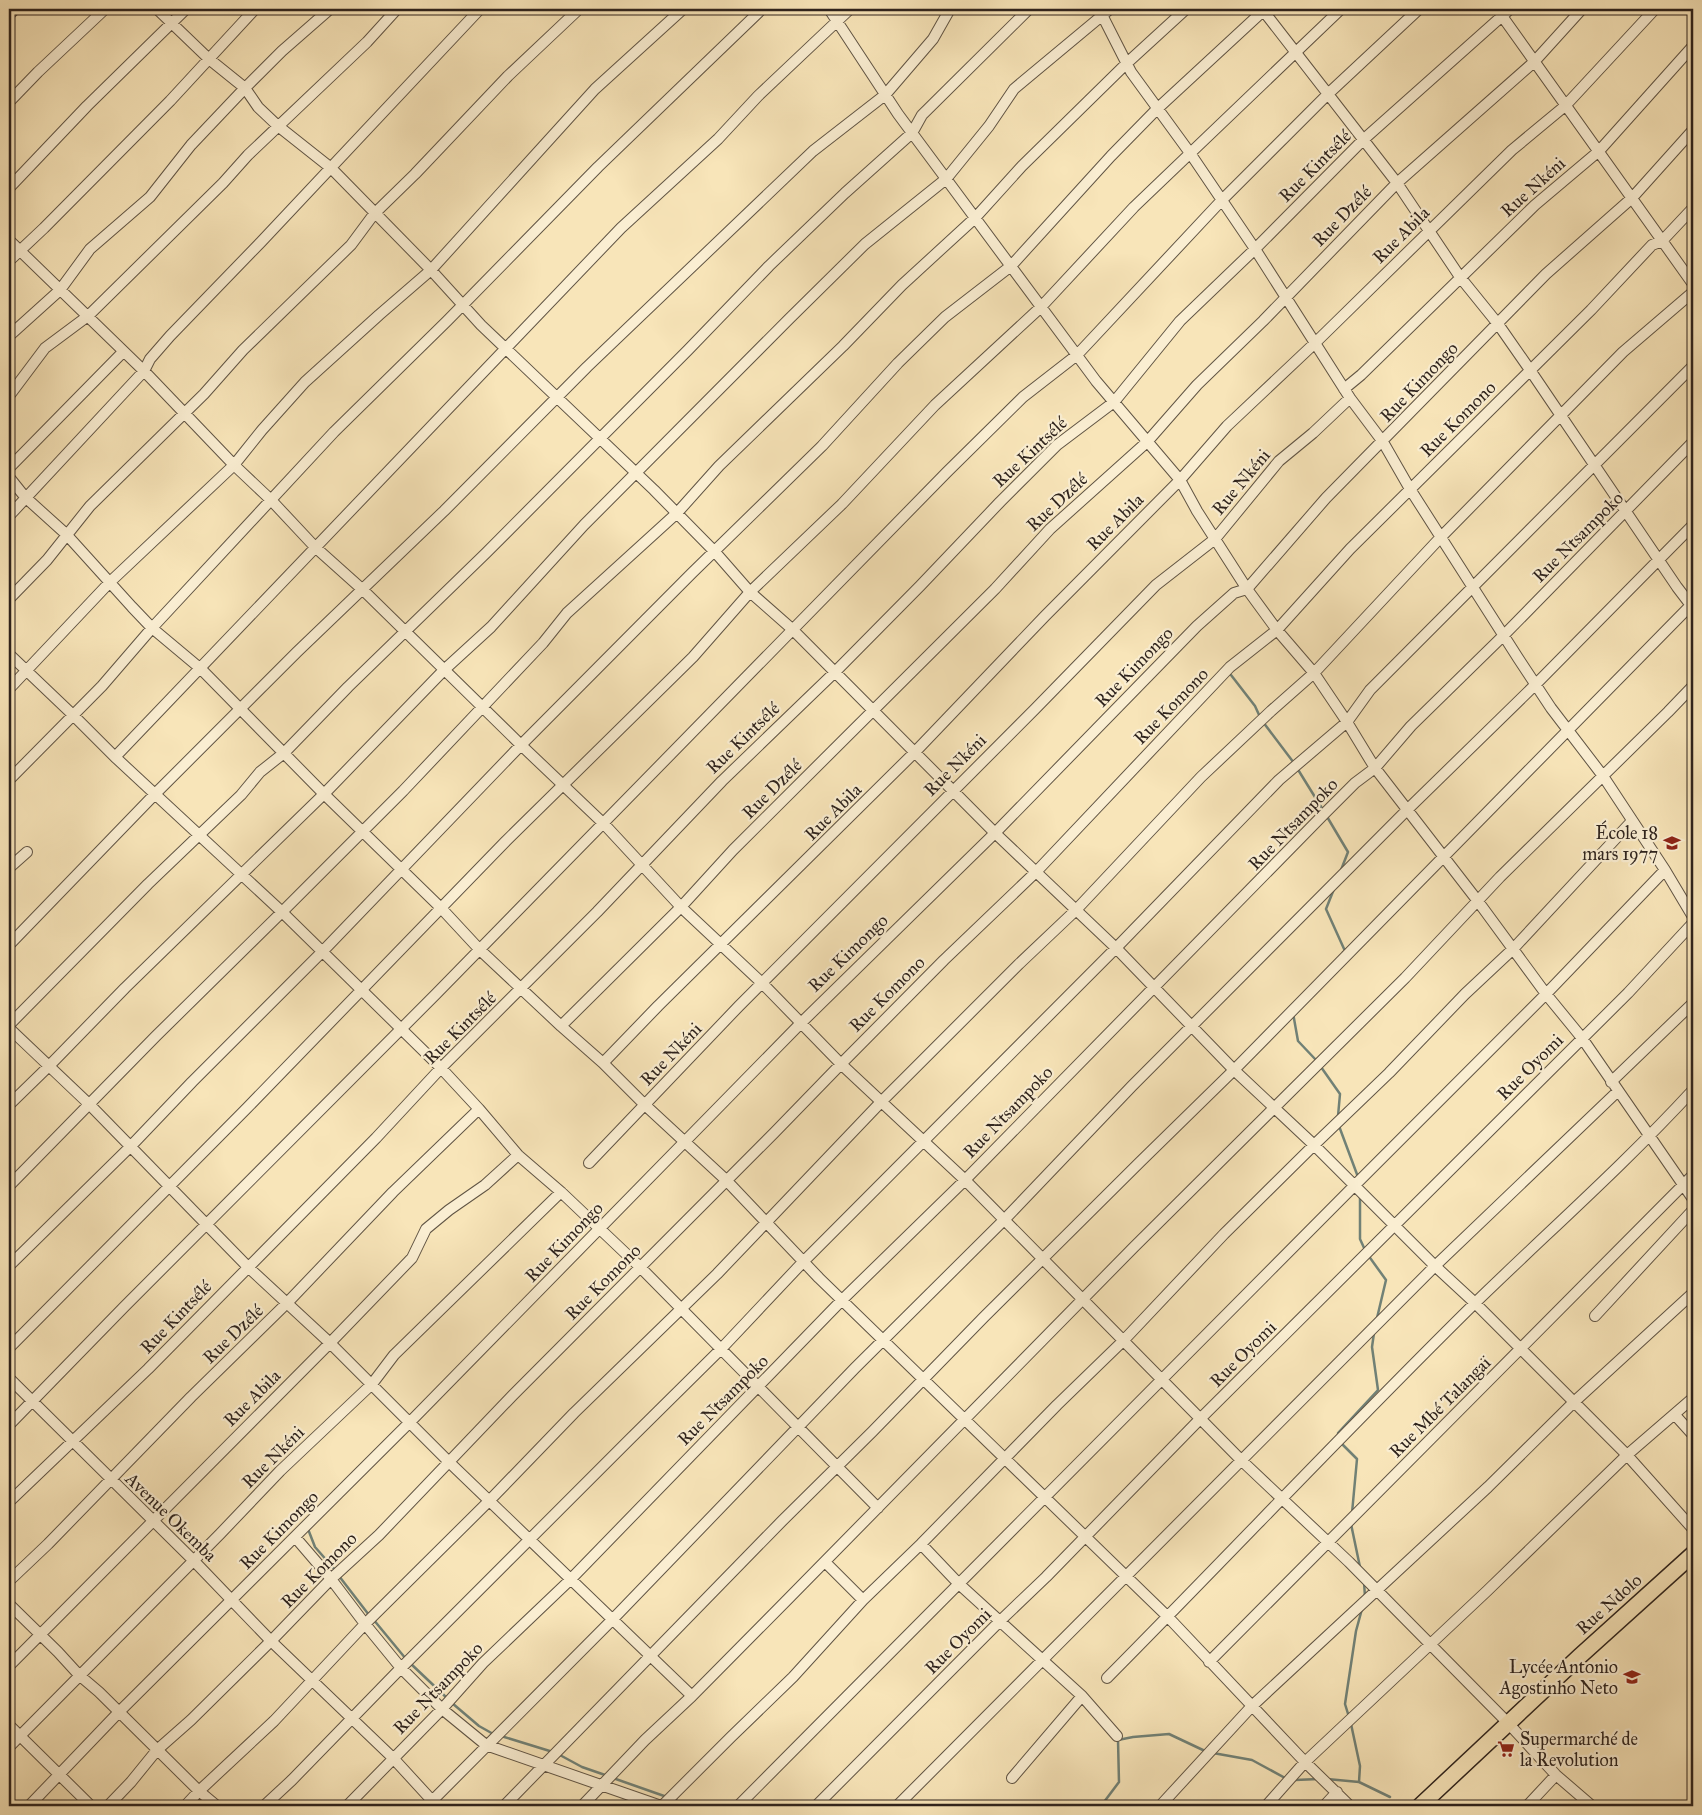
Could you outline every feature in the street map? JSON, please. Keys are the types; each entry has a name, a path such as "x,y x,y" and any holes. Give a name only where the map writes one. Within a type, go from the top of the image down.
{"main road":[{"name":"Rue Ndolo","path":"1420,1806 1508,1722 1693,1554"}],"street":[{"path":"9,15 15,9"},
{"path":"9,102 105,9"},
{"path":"157,9 210,60 245,88 258,107 278,126 331,168 506,350 677,513 750,592 792,629 994,833 1116,948 1234,1070 1314,1145 1435,1266 1475,1303 1627,1455 1693,1529"},
{"path":"9,188 87,106 186,9"},
{"path":"9,261 210,60 255,9"},
{"path":"9,336 60,290 87,253 150,197 191,145 245,88 282,51 330,9"},
{"path":"9,396 45,348 88,316 223,183 248,155 366,42 397,9"},
{"path":"9,516 144,371 150,359 166,341 480,9"},
{"path":"9,599 46,560 90,506 184,414 243,350 351,245 374,214 415,174 508,76 579,9"},
{"path":"9,689 110,582 234,466 262,430 305,382 431,270 595,89 683,9"},
{"path":"9,780 102,686 152,628 334,432 598,167 762,9"},
{"path":"829,9 912,133 1076,355 1180,480 1247,589 1277,630 1314,673 1348,722 1375,768 1477,900 1546,994 1582,1038 1693,1199"},
{"path":"115,757 622,228 718,139 758,96 850,9"},
{"path":"9,945 155,794 297,652 363,590 641,314 813,152 885,95 933,39 950,9"},
{"path":"692,1696 449,1462 288,1302 248,1267 89,1104 9,1026 199,834 241,795 260,772 284,753 348,687 406,632 688,350 769,266 845,193 912,133 922,115 1029,9"},
{"path":"9,1186 362,831 543,643 567,613 677,513 719,466 843,346 902,285 975,218 1022,166 1127,63 1186,9"},
{"path":"9,1348 441,908 693,657 750,592 842,504 935,405 1042,308 1134,207 1341,9"},
{"path":"9,1425 480,950 534,892 604,824 792,629 1023,397 1076,355 1222,200 1328,93 1419,9"},
{"name":"Rue Dzélé","path":"561,1026 995,589 1050,529 1147,442 1197,385 1264,321 1285,297 1397,184 1534,62 1582,9"},
{"name":"Rue Abila","path":"603,1063 658,1006 722,945 915,752 1045,616 1180,480 1227,426 1315,343 1428,230 1512,150 1565,106 1655,9"},
{"path":"9,1266 130,1147 322,952 521,745 835,433 898,363 945,317 1011,266 1111,156 1157,109 1263,10 1296,50 1397,184 1460,276 1498,324 1530,370 1677,587 1693,605 1567,730 1234,1070 837,1465 504,1806"},
{"path":"9,1105 125,988 324,794 444,670 491,627 584,525 865,244 946,179 988,126 1014,89 1104,11 1131,72 1190,153 1255,249 1350,398 1383,442 1410,490 1472,588 1551,708 1603,776 1693,916"},
{"path":"1503,11 1534,62 1693,284"},
{"name":"Rue Kintsélé","path":"9,1502 148,1369 376,1138 441,1068 522,989 722,781 835,672 1057,445 1114,402 1180,321 1255,249 1363,140 1503,11"},
{"name":"Rue Nkéni","path":"1344,388 1361,375 1460,276 1535,206 1599,151 1693,46"},
{"name":"Rue Kimongo","path":"29,1806 120,1712 410,1422 801,1023 994,833 1197,626 1234,593 1247,589 1326,498 1546,274 1632,198 1693,130"},
{"name":"Rue Komono","path":"108,1806 131,1782 157,1750 192,1720 331,1579 379,1535 944,960 1036,872 1230,667 1277,630 1350,549 1530,370 1652,245 1662,241 1693,208"},
{"path":"9,240 144,371 234,466 271,500 315,547 363,590 604,824 681,907 762,983 841,1064 924,1140 1005,1219 1241,1460 1377,1590 1508,1722 1556,1775 1592,1806"},
{"path":"185,1806 268,1727 311,1679 574,1413 717,1274 882,1101 1019,964 1076,910 1201,777 1314,673 1440,538 1623,352 1693,292"},
{"path":"9,468 123,352"},
{"path":"264,1806 722,1348 803,1262 886,1181 924,1140 1116,948 1279,780 1348,722 1370,690 1693,366"},
{"name":"Rue Nkéni","path":"589,1164 762,983 1156,585 1215,539 1279,461 1350,398"},
{"name":"Rue Ntsampoko","path":"347,1806 442,1709 483,1663 570,1580 842,1300 965,1180 1325,813 1375,768 1411,726 1504,635 1693,442"},
{"path":"9,477 25,497 66,534 152,628 201,669 324,794 441,908 480,950 726,1180 803,1262 1168,1616 1209,1662 1350,1806"},
{"path":"432,1805 486,1745 613,1619 799,1426 1005,1219 1132,1086 1693,525"},
{"path":"9,654 115,757 282,912 441,1068 518,1155 560,1192 722,1348 878,1508"},
{"path":"582,1806 645,1740 692,1696 1273,1108 1405,978 1477,900 1693,686"},
{"path":"295,1537 331,1579 401,1668 442,1709 486,1745 662,1806 793,1677 863,1600 1123,1340 1224,1234 1390,1073 1465,994 1513,949 1632,821"},
{"path":"9,868 27,852"},
{"path":"738,1806 1546,994 1665,870"},
{"name":"Rue Oyomi","path":"816,1806 848,1776 1000,1621 1046,1578 1201,1418 1634,986 1693,923"},
{"path":"1611,1082 1693,1003"},
{"path":"1107,1678 1475,1303 1650,1136 1693,1090"},
{"path":"897,1806 1435,1266 1618,1091"},
{"name":"Rue Dzélé","path":"9,1580 111,1481 191,1397 288,1302 393,1192 479,1109"},
{"name":"Rue Abila","path":"9,1666 412,1258 426,1229 485,1185 518,1155"},
{"name":"Rue Mbé Talangaï","path":"1209,1662 1693,1175"},
{"name":"Rue Nkéni","path":"9,1747 194,1561 280,1471 372,1384 394,1355 560,1192"},
{"path":"1595,1316 1693,1210"},
{"path":"1163,1805 1252,1706 1488,1487 1574,1402 1693,1293"},
{"name":"Avenue Okemba","path":"9,1378 71,1442 194,1561 271,1641 392,1758 432,1805"},
{"path":"1266,1806 1305,1762 1627,1455 1693,1398"},
{"path":"1675,1415 1693,1435"},
{"path":"921,1544 959,1584 1082,1696 1117,1736"},
{"path":"825,1562 863,1600"},
{"path":"9,1604 79,1675 120,1712 199,1791 217,1806"},
{"path":"1012,1778 1082,1696"},
{"path":"9,1725 91,1806"},
{"path":"1527,1806 1556,1775"},
{"path":"1324,1806 1336,1792"}],"waterway":[{"path":"1231,675 1255,706 1260,717"},
{"path":"1263,722 1294,763"},
{"path":"1297,768 1323,810"},
{"path":"1326,815 1348,852 1341,870"},
{"path":"1334,889 1326,909 1345,951 1343,952"},
{"path":"1293,1013 1298,1041 1316,1060"},
{"path":"1321,1067 1340,1094 1338,1116"},
{"path":"1339,1126 1358,1177"},
{"path":"1360,1195 1360,1239 1365,1250"},
{"path":"1368,1255 1386,1280 1377,1318"},
{"path":"1339,1436 1338,1433 1378,1390 1372,1347 1374,1333"},
{"path":"1341,1443 1357,1459 1352,1513"},
{"path":"1351,1524 1360,1567"},
{"path":"308,1529 315,1547 336,1571"},
{"path":"339,1576 369,1615"},
{"path":"1364,1582 1365,1597"},
{"path":"1349,1717 1345,1704 1356,1631 1362,1609"},
{"path":"373,1619 406,1659"},
{"path":"410,1663 448,1699"},
{"path":"452,1703 479,1726 495,1735"},
{"path":"1351,1724 1360,1766 1359,1782"},
{"path":"1101,1806 1119,1782 1118,1740 1169,1734 1205,1751"},
{"path":"501,1736 553,1752"},
{"path":"1213,1753 1252,1760 1287,1779"},
{"path":"558,1754 582,1767 608,1776"},
{"path":"613,1778 667,1797"},
{"path":"1295,1780 1319,1779"},
{"path":"1327,1779 1359,1782 1390,1797"},
{"path":"674,1799 687,1806"}],"place":[{"name":"École 18 mars 1977","path":"1672,843"},
{"name":"Lycée Antonio Agostinho Neto","path":"1632,1677"},
{"name":"Supermarché de la Revolution","path":"1506,1749"}]}
